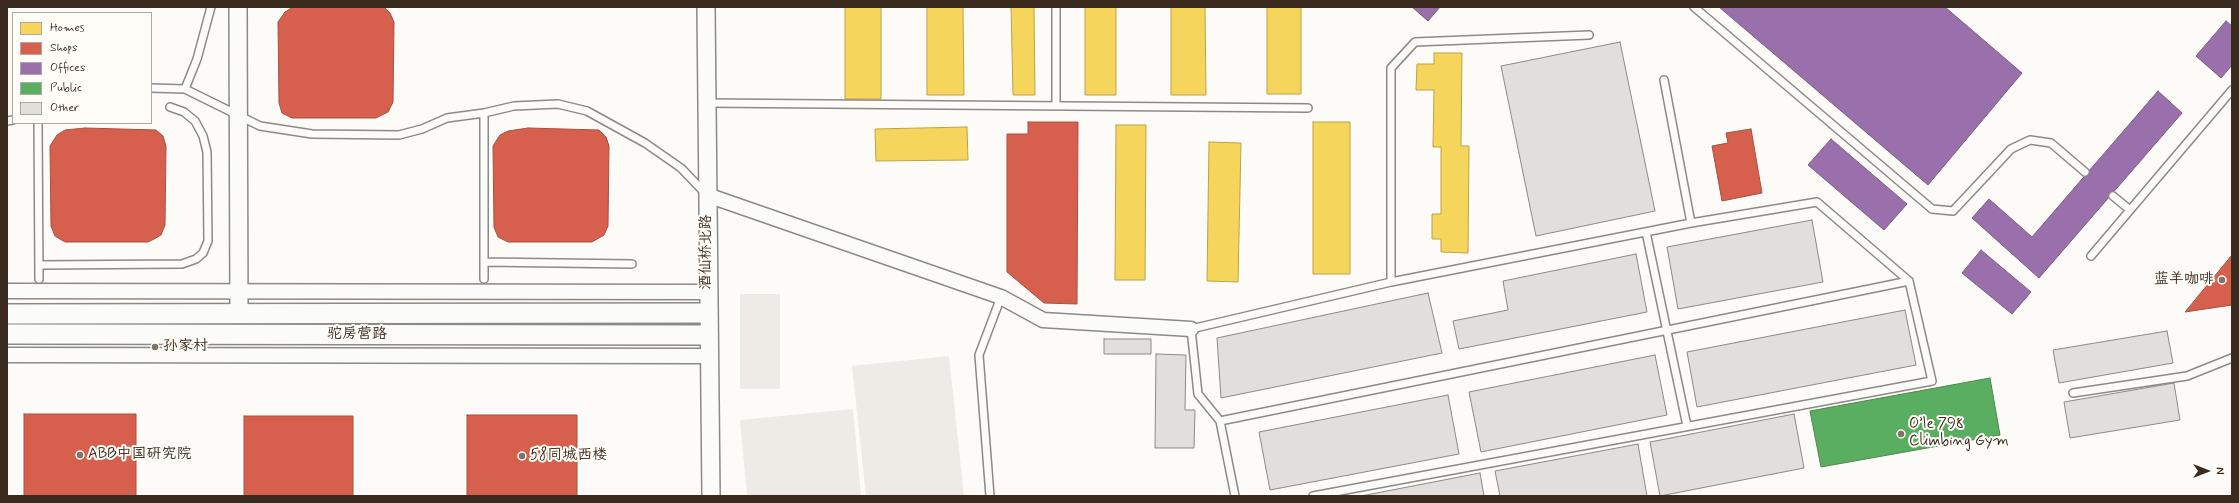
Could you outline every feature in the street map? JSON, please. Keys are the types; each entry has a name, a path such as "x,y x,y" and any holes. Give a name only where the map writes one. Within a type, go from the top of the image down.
{"main road":[{"name":"驼房营路","path":"7,314 707,313"},
{"name":"驼房营路","path":"7,334 708,335"}],"street":[{"path":"238,7 239,314"},
{"name":"酒仙桥北路","path":"706,7 707,313 711,496"},
{"path":"707,195 1001,297 1044,320 1191,329"},
{"path":"7,291 707,292"},
{"path":"7,355 708,356"}],"lane":[{"path":"185,89 197,59 211,7"},
{"path":"1056,7 1056,106"},
{"path":"1694,7 1932,208 1953,211 2011,148 2030,140 2051,142 2085,172"},
{"path":"1391,282 1391,68 1415,42 1589,35"},
{"path":"1664,80 1691,223"},
{"path":"152,88 185,89 260,126 312,134 399,135 422,129 447,118 484,113 514,106 558,104 587,111 644,143 680,168 707,195"},
{"path":"2091,256 2232,90"},
{"path":"706,103 1308,108"},
{"path":"39,265 182,264 196,259 203,253 208,241 207,152 203,136 195,121 184,112 170,107"},
{"path":"484,113 484,279"},
{"path":"38,124 39,279"},
{"path":"2114,196 2130,210"},
{"path":"1235,496 1220,421 1198,394 1191,329 1391,282 1691,223 1817,202 1909,281 1932,381 1313,496"},
{"path":"1646,232 1665,329 1687,426"},
{"path":"484,262 632,264"},
{"path":"1220,421 1665,329 1909,281"},
{"path":"990,496 980,355 1001,297"},
{"path":"2073,393 2187,376 2232,358"}],"shaded area":[{"path":"740,294 780,294 780,389 740,389"},
{"path":"949,356 964,496 866,496 852,366"},
{"path":"853,409 861,496 747,496 740,420"}],"building: Homes":[{"path":"845,7 881,7 881,99 845,99"},
{"path":"927,7 963,7 964,95 927,95"},
{"path":"1011,7 1034,7 1035,95 1013,95"},
{"path":"1085,7 1116,7 1116,95 1085,95"},
{"path":"1171,7 1205,7 1206,95 1171,95"},
{"path":"1267,7 1301,7 1301,94 1267,94"},
{"path":"1434,53 1462,53 1461,146 1469,146 1468,253 1441,252 1441,239 1432,239 1432,214 1441,214 1441,147 1433,147 1434,90 1416,90 1417,64 1434,64"},
{"path":"1313,122 1350,122 1350,274 1313,274"},
{"path":"1116,125 1146,125 1145,280 1115,280"},
{"path":"967,127 968,160 876,161 875,129"},
{"path":"1209,142 1241,143 1238,282 1207,281"}],"building: Shops":[{"path":"293,7 384,7 390,13 394,22 393,102 388,112 376,118 292,118 282,113 279,103 278,22 285,12"},
{"path":"1028,122 1078,122 1077,304 1044,303 1007,272 1007,134 1028,134"},
{"path":"85,128 156,130 163,136 166,146 165,225 161,235 148,242 65,242 55,236 51,226 50,146 57,135 65,130"},
{"path":"528,128 599,130 606,137 609,146 608,226 604,235 592,242 508,242 498,237 494,227 493,146 500,135 508,131"},
{"path":"1751,129 1762,193 1722,201 1712,146 1728,143 1726,133"},
{"name":"蓝羊咖啡","path":"2232,255 2232,305 2185,312"},
{"name":"ABB中国研究院","path":"24,414 136,414 136,496 24,496"},
{"name":"58同城西楼","path":"467,415 577,415 577,496 467,496"},
{"path":"244,416 353,416 353,496 244,496"}],"building: Offices":[{"path":"1412,7 1440,7 1428,21"},
{"path":"1719,7 1945,7 2022,73 1928,185"},
{"path":"2226,21 2232,26 2232,65 2221,78 2196,56"},
{"path":"2158,91 2182,113 2039,278 1972,218 1989,199 2032,237"},
{"path":"1831,139 1907,204 1884,230 1808,165"},
{"path":"1981,250 2031,292 2012,314 1962,273"}],"building: Public":[{"path":"1990,378 2000,435 1821,467 1810,411"}],"building: Other":[{"path":"1620,42 1655,211 1536,236 1501,66"},
{"path":"1812,220 1823,282 1678,309 1667,247"},
{"path":"1636,254 1647,312 1459,349 1453,321 1508,310 1503,281"},
{"path":"1428,293 1442,353 1221,398 1217,338"},
{"path":"1905,310 1916,365 1697,407 1687,352"},
{"path":"2167,331 2173,363 2059,383 2053,350"},
{"path":"1104,339 1151,339 1151,354 1104,354"},
{"path":"1156,354 1186,355 1185,410 1195,410 1194,448 1155,448"},
{"path":"1655,355 1667,415 1481,452 1469,392"},
{"path":"2174,383 2180,420 2070,438 2064,402"},
{"path":"1448,395 1459,454 1270,490 1259,432"},
{"path":"1794,414 1804,468 1660,496 1650,442"},
{"path":"1638,444 1647,496 1500,496 1495,471"},
{"path":"1480,473 1484,496 1361,496"}],"place":[{"name":"蓝羊咖啡","path":"2222,280"},
{"name":"孙家村","path":"155,347"},
{"name":"O’le 798 Climbing Gym","path":"1901,434"},
{"name":"ABB中国研究院","path":"80,455"},
{"name":"58同城西楼","path":"522,456"}]}
